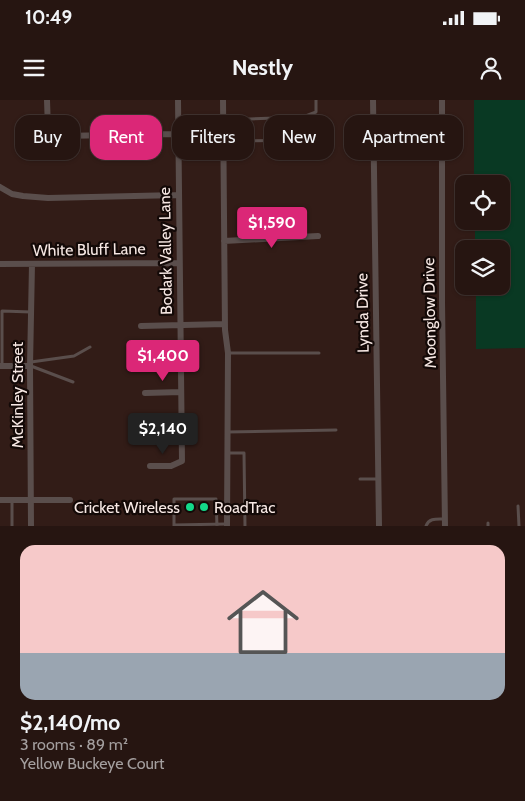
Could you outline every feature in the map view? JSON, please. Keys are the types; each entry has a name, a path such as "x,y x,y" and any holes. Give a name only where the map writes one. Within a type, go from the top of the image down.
{"street":[{"path":"47,100 48,129 51,134 58,136 172,134"},
{"name":"Bodark Valley Lane","path":"178,100 178,115"},
{"path":"223,100 223,115"},
{"name":"Lynda Drive","path":"373,100 379,526"},
{"name":"Moonglow Drive","path":"442,100 445,522"},
{"name":"Bodark Valley Lane","path":"150,466 171,466 182,461 178,160"},
{"path":"223,160 225,324 228,353 226,432 227,525"},
{"path":"0,187 12,194 31,197 178,195"},
{"path":"224,241 318,236"},
{"name":"White Bluff Lane","path":"0,264 179,263"},
{"name":"McKinley Street","path":"31,526 30,364 32,264"},
{"path":"142,326 225,324"},
{"path":"1,366 30,364"},
{"path":"145,393 181,392"},
{"path":"0,500 70,500"}],"lane":[{"path":"254,119 303,117 316,112 316,100"},
{"path":"258,239 260,227 276,224 302,225 305,228 306,237"},
{"path":"1,366 2,311 31,312"},
{"path":"30,364 74,356 90,347"},
{"path":"228,353 319,353"},
{"path":"30,364 73,382"},
{"path":"226,432 336,430"},
{"path":"226,453 244,453 245,526"},
{"path":"360,479 378,479"},
{"path":"216,525 216,499 174,499 174,526 227,525"},
{"path":"12,500 12,526"},
{"path":"216,505 227,505"},
{"path":"518,506 519,526"},
{"path":"426,526 433,519 445,522"}],"green space":[{"path":"474,100 525,100 525,348 476,349 476,295 510,295 510,240 475,240 475,230 510,230 510,175 474,175"}],"place":[{"name":"Cricket Wireless","path":"190,507"},
{"name":"RoadTrac","path":"204,507"}]}
